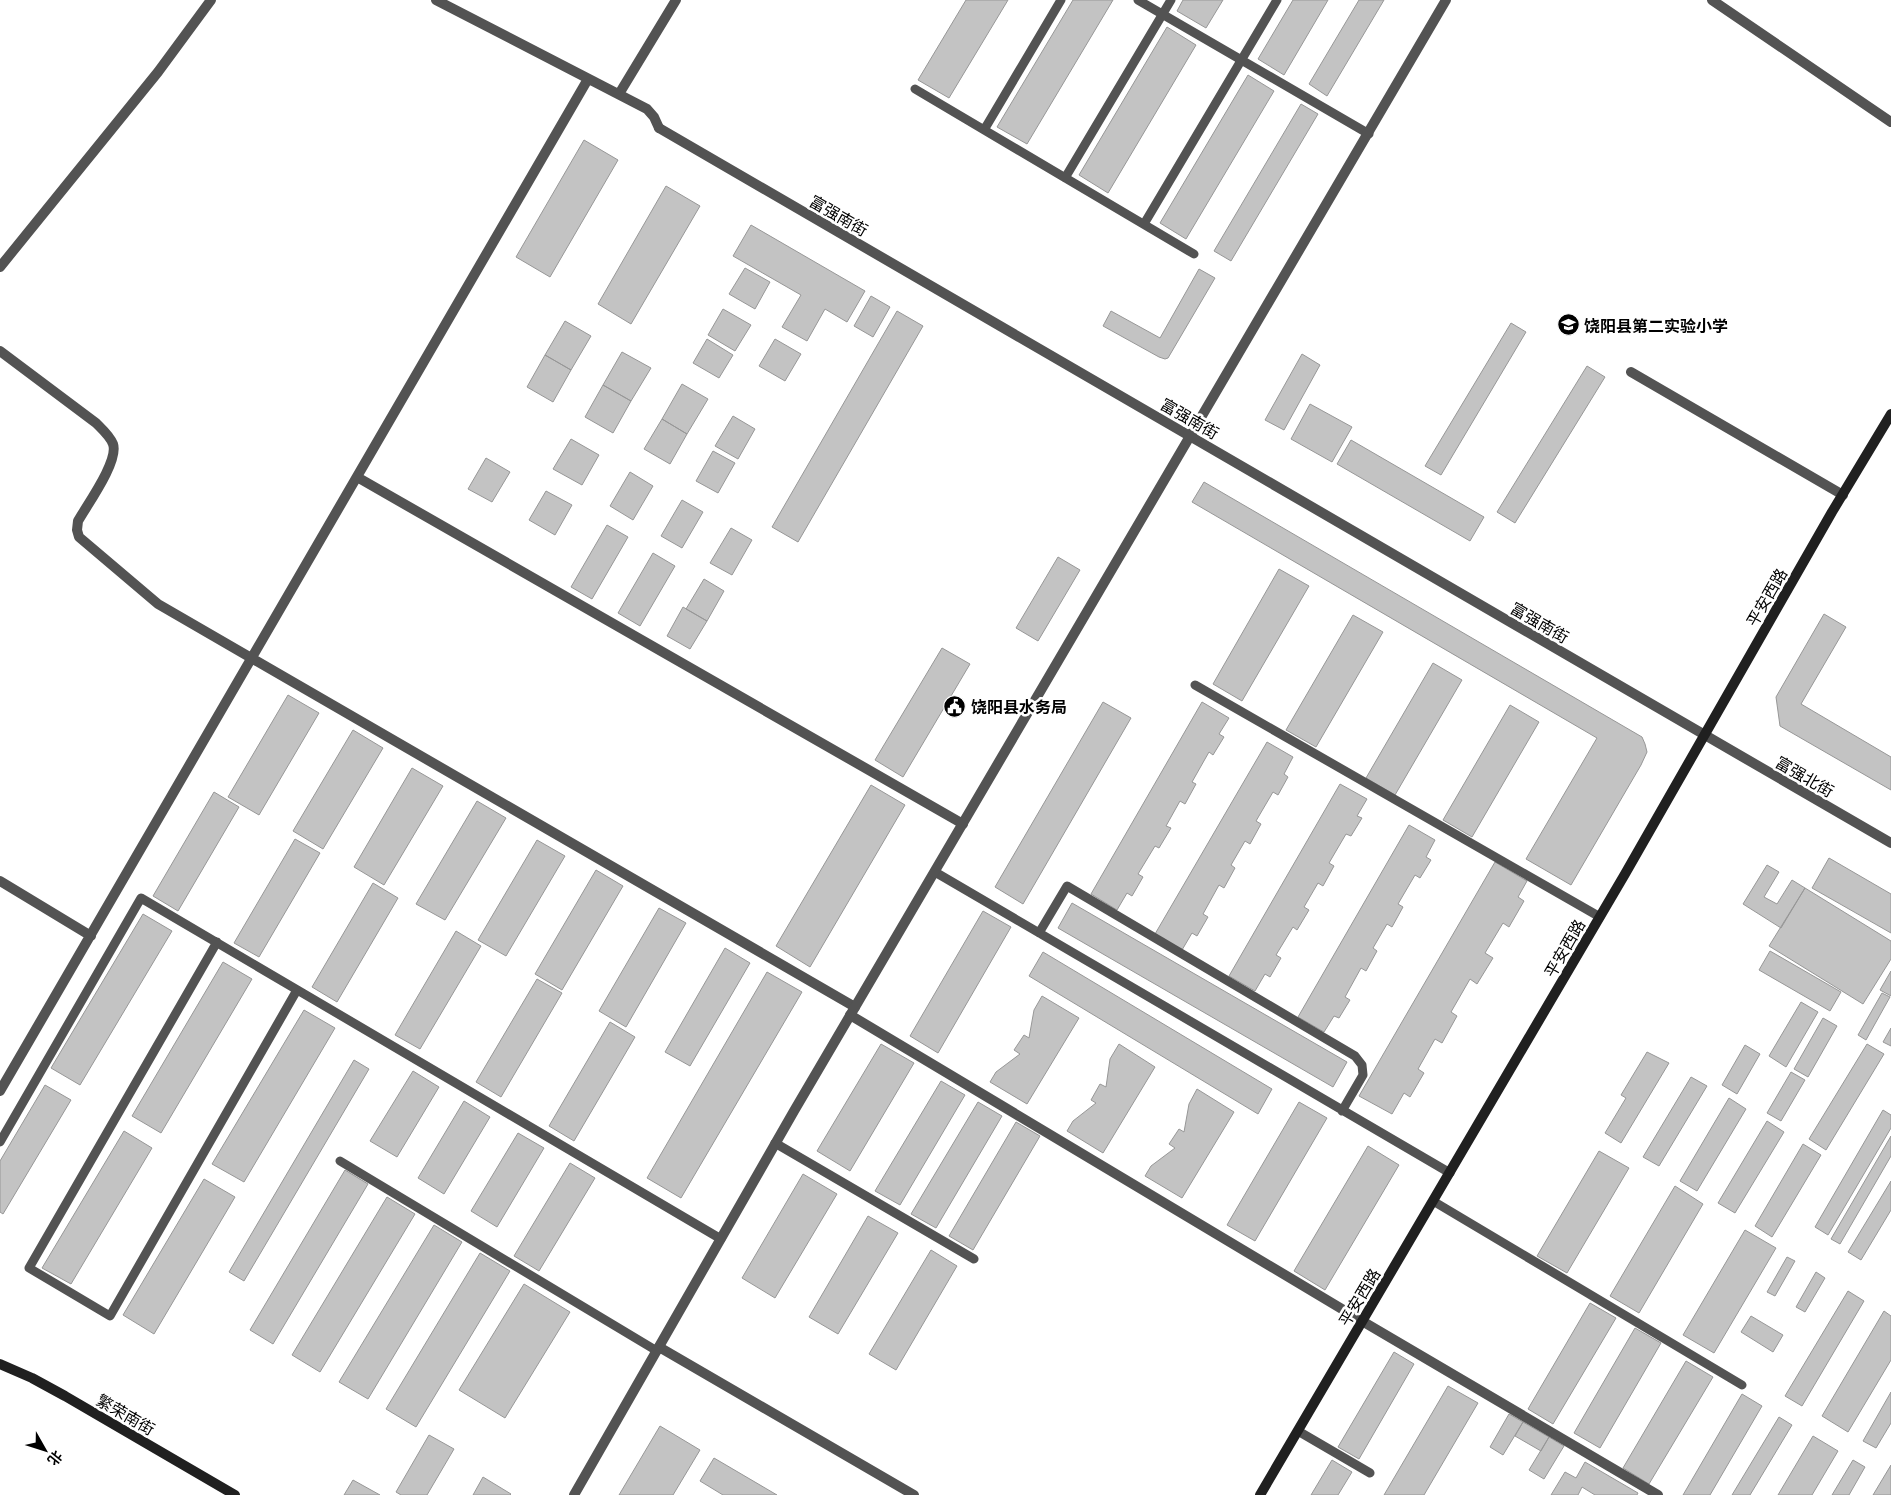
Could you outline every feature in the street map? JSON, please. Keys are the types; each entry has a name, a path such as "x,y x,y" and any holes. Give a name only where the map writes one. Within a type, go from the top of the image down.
{"main road":[{"name":"平安西路","path":"1260,1495 1600,917 1891,414"},
{"name":"繁荣南街","path":"0,1364 32,1378 65,1396 235,1495"}],"street":[{"path":"0,267 158,72 211,0"},
{"path":"436,0 618,94 676,0"},
{"path":"574,1495 775,1143 1446,0"},
{"path":"1712,0 1891,122"},
{"path":"0,1091 588,79"},
{"name":"富强南街","path":"618,94 647,109 654,117 659,128 1705,735"},
{"path":"0,351 96,423 110,437 114,447 112,461 78,521 76,530 80,536 158,604 853,1011 1362,1321 1658,1495"},
{"path":"1631,372 1843,495"},
{"path":"356,476 963,824"},
{"name":"富强北街","path":"1705,735 1891,843"},
{"path":"0,880 91,936"},
{"path":"658,1349 914,1495"}],"lane":[{"path":"984,130 1061,0"},
{"path":"1138,0 1369,134"},
{"path":"1065,178 1171,0"},
{"path":"1144,224 1277,0"},
{"path":"915,89 1194,254"},
{"path":"1195,685 1600,917"},
{"path":"935,872 1450,1173"},
{"path":"1039,933 1067,886 1355,1056 1362,1065 1363,1076 1342,1110"},
{"path":"0,1142 141,898 721,1239"},
{"path":"216,942 29,1268 110,1316 297,990"},
{"path":"775,1143 974,1259"},
{"path":"340,1161 658,1349"},
{"path":"1433,1201 1742,1385"},
{"path":"1298,1430 1370,1473"}],"building":[{"path":"966,0 1008,0 949,98 918,80"},
{"path":"1073,0 1113,0 1027,144 997,127"},
{"path":"1183,0 1223,0 1206,28 1177,11"},
{"path":"1293,0 1328,0 1284,75 1258,59"},
{"path":"1359,0 1384,0 1327,96 1309,84"},
{"path":"1167,27 1196,45 1108,193 1079,175"},
{"path":"1248,75 1274,91 1186,239 1160,223"},
{"path":"1301,104 1318,114 1231,261 1214,251"},
{"path":"584,140 618,160 550,277 516,257"},
{"path":"666,186 700,206 631,324 598,304"},
{"path":"751,225 865,291 847,322 825,309 807,341 782,327 801,295 733,256"},
{"path":"745,268 770,282 755,309 729,294"},
{"path":"1199,269 1215,278 1168,358 1159,357 1103,326 1111,311 1160,338"},
{"path":"871,296 890,307 873,337 854,326"},
{"path":"723,309 751,325 735,351 708,335"},
{"path":"897,311 923,326 798,542 772,527"},
{"path":"565,321 591,336 571,370 545,355"},
{"path":"1511,323 1526,332 1441,475 1425,466"},
{"path":"707,339 733,355 719,378 693,363"},
{"path":"775,339 801,354 785,381 759,366"},
{"path":"622,352 651,368 631,401 603,385"},
{"path":"1302,354 1320,365 1284,430 1265,420"},
{"path":"545,355 571,370 553,402 527,387"},
{"path":"1587,366 1605,377 1515,523 1497,512"},
{"path":"682,384 708,399 687,434 662,419"},
{"path":"603,385 631,401 613,433 585,417"},
{"path":"1310,404 1352,427 1332,462 1291,439"},
{"path":"733,416 755,429 738,459 715,446"},
{"path":"662,419 687,434 670,464 644,449"},
{"path":"571,439 599,455 582,485 553,469"},
{"path":"1351,440 1484,517 1470,541 1337,464"},
{"path":"713,451 735,463 718,493 696,481"},
{"path":"486,458 510,472 492,502 468,489"},
{"path":"630,472 653,486 633,520 610,506"},
{"path":"1204,482 1642,737 1647,752 1641,765 1571,885 1526,859 1597,738 1192,502"},
{"path":"546,491 572,505 555,535 529,520"},
{"path":"682,500 703,512 682,548 661,536"},
{"path":"607,525 628,537 592,599 571,587"},
{"path":"731,528 752,540 732,575 710,563"},
{"path":"653,553 675,566 640,626 618,613"},
{"path":"1058,557 1080,570 1038,641 1016,628"},
{"path":"1279,569 1309,586 1242,701 1213,684"},
{"path":"704,579 724,591 707,621 686,609"},
{"path":"683,607 707,621 690,649 667,636"},
{"path":"1824,614 1846,627 1801,704 1891,757 1891,790 1780,726 1776,697"},
{"path":"1353,615 1383,632 1316,747 1286,730"},
{"path":"942,648 970,664 903,777 875,760"},
{"path":"1433,663 1462,680 1395,795 1366,778"},
{"path":"288,695 319,713 259,815 228,797"},
{"path":"1103,702 1131,718 1023,904 995,887"},
{"path":"1202,702 1229,718 1219,734 1224,737 1213,755 1209,752 1192,782 1196,784 1185,804 1180,801 1166,826 1171,828 1159,848 1155,846 1138,874 1143,877 1132,896 1127,893 1117,910 1091,894"},
{"path":"1510,705 1539,722 1472,837 1443,820"},
{"path":"353,730 383,748 323,849 293,831"},
{"path":"1267,742 1293,757 1284,774 1288,777 1278,795 1273,792 1256,821 1261,824 1250,844 1245,841 1231,865 1235,868 1224,888 1219,885 1203,914 1208,917 1197,936 1192,933 1182,950 1155,934"},
{"path":"412,768 443,786 384,885 354,867"},
{"path":"1340,784 1367,799 1357,816 1362,818 1351,836 1346,834 1329,863 1334,866 1323,886 1318,883 1304,907 1309,910 1297,930 1293,927 1276,955 1281,958 1270,977 1265,974 1255,991 1229,976"},
{"path":"871,785 905,805 810,967 776,946"},
{"path":"214,792 239,807 178,911 153,896"},
{"path":"477,801 506,818 445,920 416,904"},
{"path":"1409,825 1435,840 1426,857 1431,860 1420,878 1415,875 1398,904 1403,907 1392,927 1387,924 1373,948 1377,951 1366,971 1361,968 1345,997 1350,1000 1339,1018 1334,1016 1324,1032 1298,1017"},
{"path":"295,839 320,853 259,957 234,943"},
{"path":"537,840 565,856 506,956 478,940"},
{"path":"1829,858 1891,894 1891,933 1812,888"},
{"path":"1495,862 1527,881 1518,897 1524,901 1509,927 1503,923 1485,953 1493,958 1477,984 1470,979 1451,1012 1457,1016 1442,1043 1435,1039 1418,1069 1424,1073 1410,1097 1404,1093 1392,1114 1359,1096"},
{"path":"1767,865 1779,872 1764,897 1777,904 1792,880 1805,888 1781,928 1743,904"},
{"path":"596,870 623,886 562,990 535,974"},
{"path":"373,883 398,898 337,1002 312,987"},
{"path":"1805,888 1891,941 1891,959 1863,1004 1769,946"},
{"path":"1072,903 1347,1062 1333,1087 1058,928"},
{"path":"659,908 686,923 626,1027 599,1011"},
{"path":"983,911 1011,927 938,1053 910,1036"},
{"path":"143,914 172,931 80,1085 51,1068"},
{"path":"456,931 481,946 420,1049 395,1035"},
{"path":"725,948 750,963 690,1066 665,1052"},
{"path":"1770,951 1841,992 1830,1011 1759,970"},
{"path":"1043,952 1272,1089 1258,1114 1029,976"},
{"path":"223,962 252,979 161,1133 132,1116"},
{"path":"1891,971 1891,996 1880,990"},
{"path":"767,972 802,992 681,1198 647,1178"},
{"path":"537,979 562,993 501,1097 476,1082"},
{"path":"1882,993 1890,997 1866,1040 1858,1035"},
{"path":"1042,996 1079,1018 1027,1104 990,1082 996,1072 1020,1054 1014,1050 1024,1035 1029,1038 1034,1010"},
{"path":"1801,1002 1818,1012 1786,1067 1769,1056"},
{"path":"304,1010 335,1028 244,1182 212,1164"},
{"path":"1823,1018 1837,1026 1808,1077 1794,1069"},
{"path":"610,1022 635,1037 574,1141 549,1126"},
{"path":"1891,1028 1891,1046 1883,1042"},
{"path":"881,1044 914,1063 850,1171 817,1151"},
{"path":"1119,1044 1155,1067 1103,1153 1067,1131 1073,1121 1096,1103 1091,1100 1100,1084 1106,1087 1110,1059"},
{"path":"1867,1044 1884,1054 1826,1150 1809,1139"},
{"path":"1745,1045 1760,1054 1737,1094 1722,1085"},
{"path":"1647,1052 1669,1063 1621,1143 1605,1133 1626,1098 1621,1095"},
{"path":"354,1060 369,1069 244,1281 229,1272"},
{"path":"413,1071 439,1087 397,1157 370,1141"},
{"path":"1791,1072 1805,1080 1781,1121 1767,1113"},
{"path":"1691,1077 1707,1086 1659,1166 1643,1157"},
{"path":"941,1081 965,1095 900,1205 875,1191"},
{"path":"45,1085 71,1100 3,1214 0,1212 0,1161"},
{"path":"1197,1089 1234,1112 1182,1198 1145,1176 1151,1166 1175,1148 1169,1144 1179,1129 1184,1132 1189,1104"},
{"path":"1729,1098 1746,1109 1697,1191 1680,1181"},
{"path":"464,1101 490,1117 444,1194 418,1178"},
{"path":"978,1102 1002,1116 936,1228 911,1214"},
{"path":"1299,1102 1327,1118 1255,1241 1227,1225"},
{"path":"1883,1110 1891,1115 1891,1128 1828,1235 1815,1227"},
{"path":"1767,1121 1784,1132 1735,1213 1718,1203"},
{"path":"1016,1122 1040,1136 973,1250 949,1236"},
{"path":"124,1131 152,1148 71,1284 42,1268"},
{"path":"518,1133 544,1148 497,1227 471,1211"},
{"path":"1891,1136 1891,1156 1840,1244 1831,1239"},
{"path":"1803,1144 1821,1155 1772,1237 1755,1226"},
{"path":"1368,1146 1399,1165 1325,1290 1294,1271"},
{"path":"1599,1151 1629,1168 1567,1273 1537,1256"},
{"path":"570,1163 595,1178 539,1271 514,1256"},
{"path":"345,1170 368,1184 273,1344 250,1330"},
{"path":"803,1174 837,1194 775,1298 742,1278"},
{"path":"204,1179 235,1197 154,1334 123,1315"},
{"path":"1891,1181 1891,1210 1861,1260 1848,1252"},
{"path":"1675,1186 1703,1204 1639,1313 1610,1296"},
{"path":"387,1197 415,1214 320,1372 292,1355"},
{"path":"868,1216 898,1233 838,1334 809,1317"},
{"path":"434,1225 462,1242 368,1399 339,1382"},
{"path":"1745,1230 1776,1248 1714,1353 1683,1335"},
{"path":"931,1250 957,1266 896,1370 869,1354"},
{"path":"480,1253 510,1271 416,1427 386,1409"},
{"path":"1787,1257 1795,1261 1775,1296 1767,1292"},
{"path":"1816,1272 1825,1278 1805,1312 1796,1307"},
{"path":"524,1284 570,1312 505,1418 459,1390"},
{"path":"1848,1291 1864,1301 1802,1406 1785,1396"},
{"path":"1590,1303 1616,1318 1553,1424 1528,1409"},
{"path":"1884,1311 1891,1316 1891,1360 1848,1432 1822,1416"},
{"path":"1751,1316 1783,1335 1773,1352 1741,1332"},
{"path":"1635,1328 1661,1343 1600,1448 1574,1433"},
{"path":"1394,1352 1414,1364 1359,1459 1338,1447"},
{"path":"1686,1361 1713,1377 1649,1484 1623,1468"},
{"path":"1448,1386 1478,1403 1424,1495 1384,1495"},
{"path":"1891,1392 1891,1423 1876,1448 1863,1441"},
{"path":"1742,1394 1762,1406 1710,1495 1683,1495"},
{"path":"1509,1414 1523,1422 1503,1455 1490,1447"},
{"path":"1779,1417 1792,1425 1750,1495 1732,1495"},
{"path":"1523,1422 1549,1437 1541,1451 1515,1436"},
{"path":"660,1426 700,1450 673,1495 619,1495"},
{"path":"429,1435 454,1449 427,1495 401,1495 396,1492"},
{"path":"1813,1436 1838,1451 1812,1495 1778,1495"},
{"path":"1549,1437 1564,1446 1544,1479 1529,1470"},
{"path":"714,1458 777,1495 723,1495 700,1481"},
{"path":"1332,1460 1352,1472 1338,1495 1311,1495"},
{"path":"1853,1460 1865,1467 1849,1495 1832,1495"},
{"path":"1585,1462 1638,1493 1637,1495 1595,1495 1582,1487 1578,1495 1551,1495 1565,1472 1576,1478"},
{"path":"1891,1465 1891,1495 1873,1495"},
{"path":"483,1477 511,1494 473,1495"},
{"path":"353,1480 380,1495 344,1495"}],"place":[{"name":"饶阳县第二实验小学","path":"1568,325"},
{"name":"饶阳县水务局","path":"955,706"}]}
